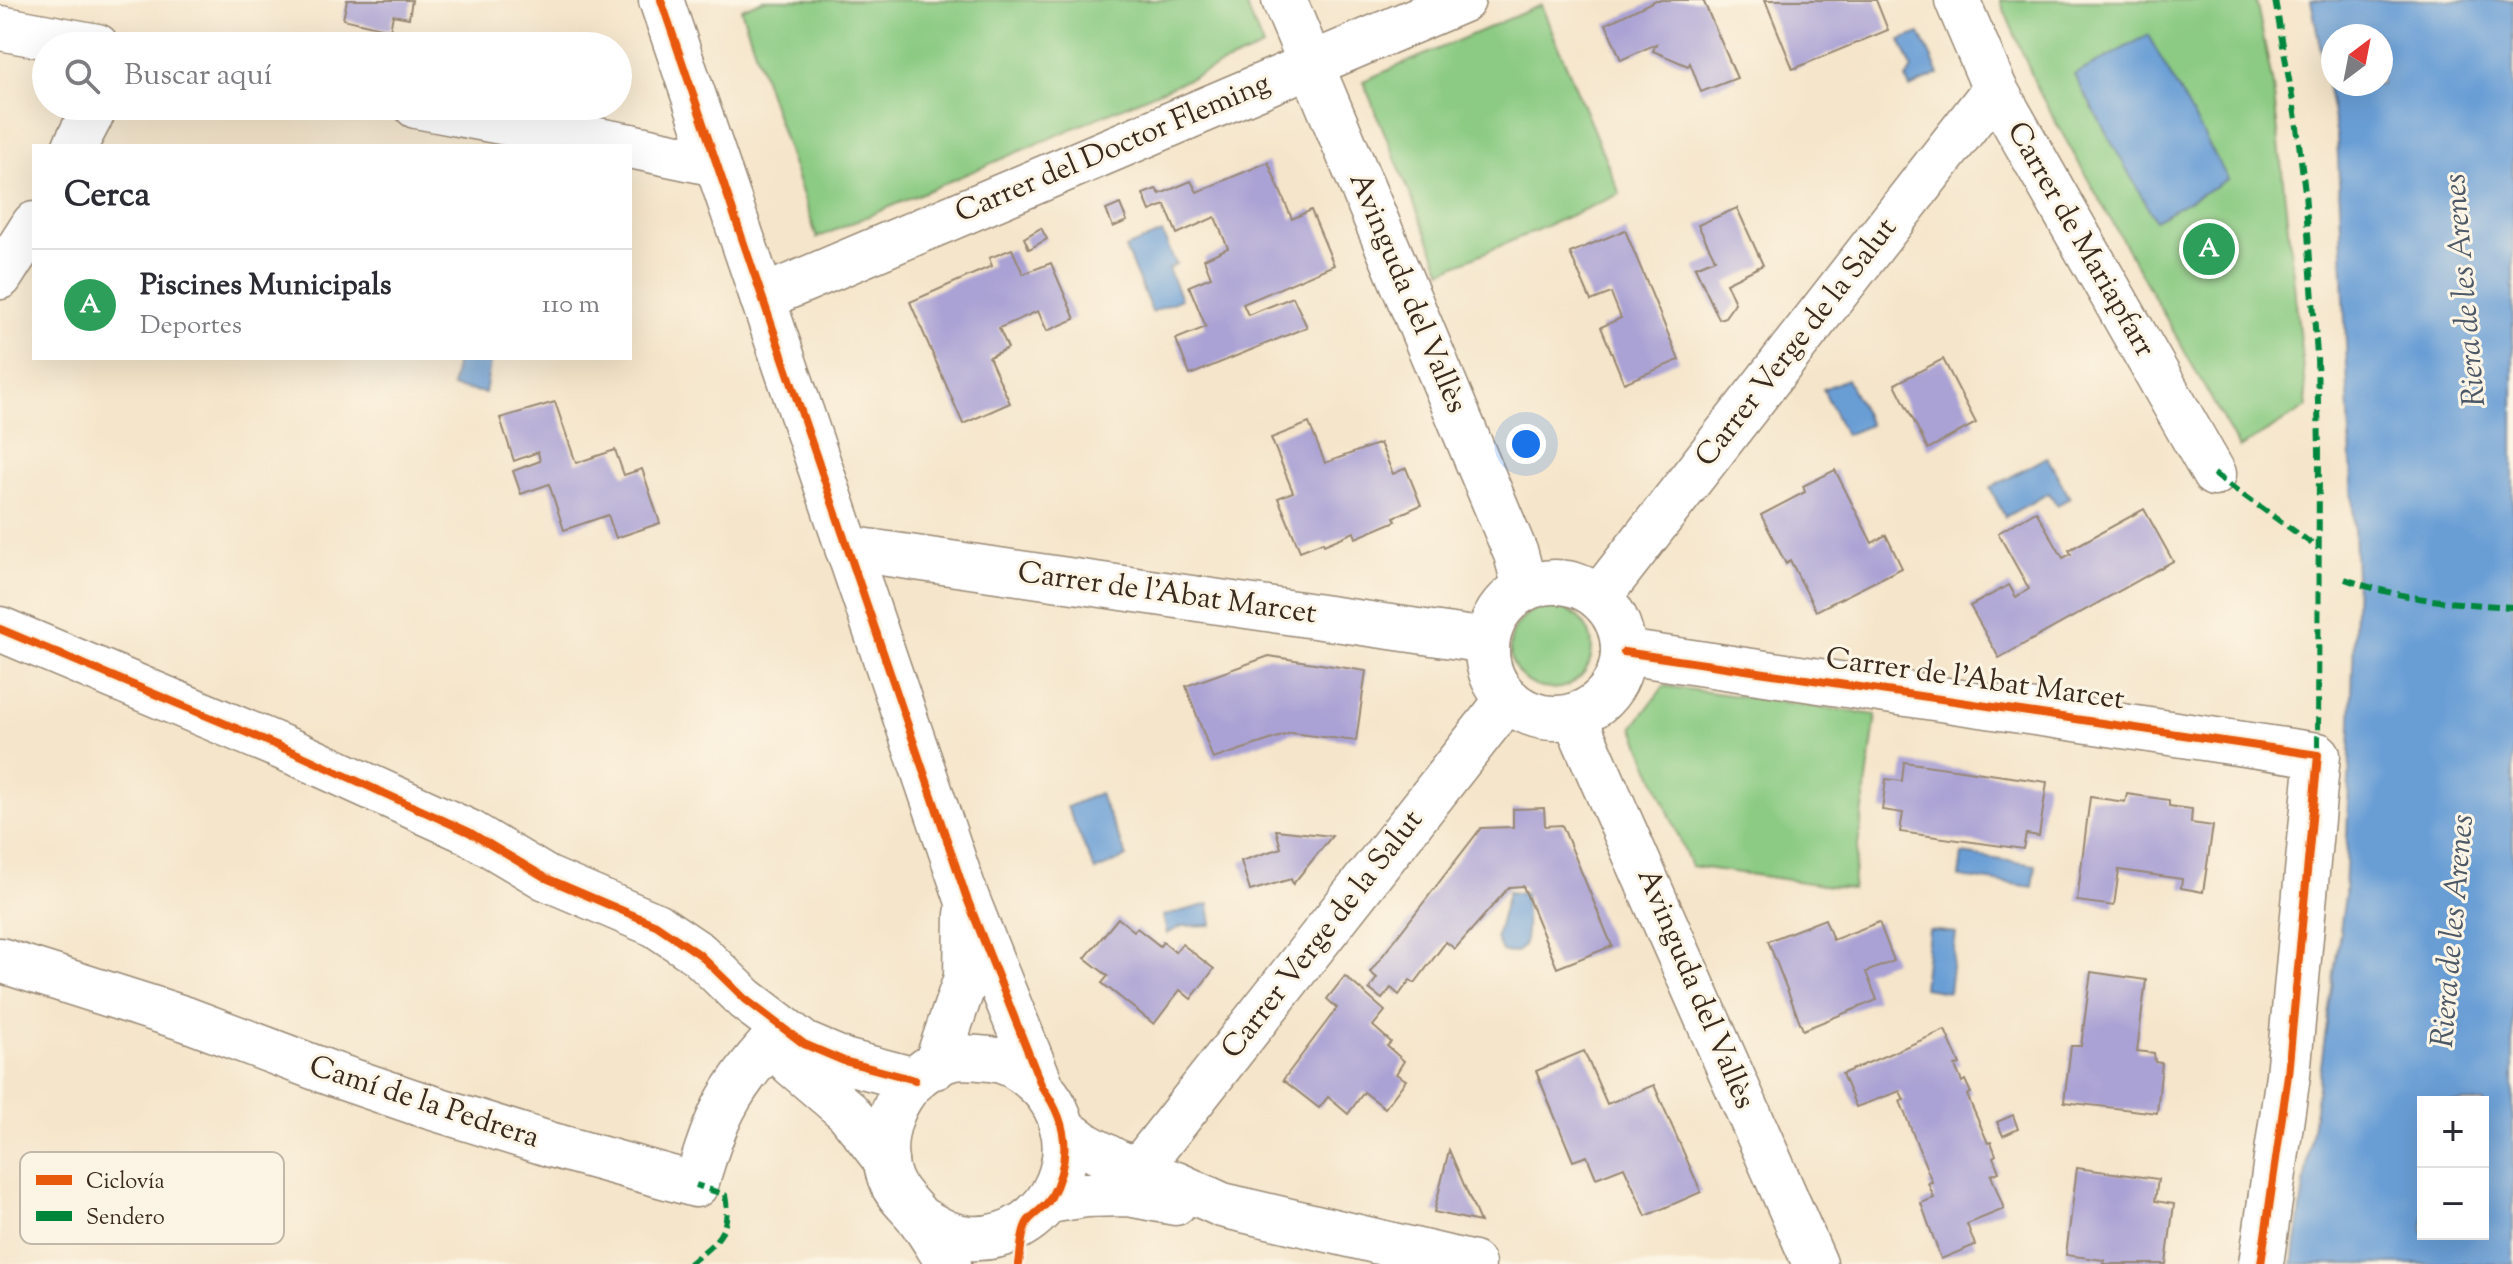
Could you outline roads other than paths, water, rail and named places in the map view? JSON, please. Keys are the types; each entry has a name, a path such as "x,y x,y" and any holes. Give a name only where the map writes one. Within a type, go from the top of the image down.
{"street":[{"path":"661,0 966,896 1042,1087"},
{"name":"Avinguda del Vallès","path":"1284,0 1516,554 1525,588"},
{"name":"Carrer del Doctor Fleming","path":"762,298 1463,0"},
{"name":"Carrer de Mariapfarr","path":"1957,0 1995,89 2214,474"},
{"path":"0,28 32,34"},
{"name":"Carrer Verge de la Salut","path":"1599,597 1995,89"},
{"path":"76,144 89,120"},
{"path":"491,120 619,144"},
{"path":"632,146 716,164"},
{"path":"0,277 32,227"},
{"name":"Carrer de l'Abat Marcet","path":"847,548 1487,641"},
{"path":"1563,581 1582,586 1599,597 1613,612 1621,631 1624,652 1615,684 1604,698 1574,716 1551,718 1528,713 1508,699 1495,682 1488,662 1487,641 1493,619 1507,601 1525,588 1543,582 1563,581"},
{"path":"0,629 383,790 469,832 546,878 656,925 699,954 745,999 804,1044 844,1061 925,1073 953,1058 999,1059 1023,1071 1042,1087 1055,1105 1066,1143 1065,1165 1032,1229"},
{"name":"Carrer de l'Abat Marcet","path":"1624,652 2318,755 2288,1075 2261,1264"},
{"name":"Carrer Verge de la Salut","path":"1138,1170 1508,699"},
{"name":"Avinguda del Vallès","path":"1574,716 1815,1264"},
{"path":"949,1264 890,1180 884,1146 891,1114 925,1073 966,978 966,896"},
{"name":"Camí de la Pedrera","path":"0,960 186,1019 414,1102 696,1185 718,1114 744,1072 772,1042"},
{"path":"745,999 760,1029 793,1065 848,1112 886,1161"},
{"path":"1062,1128 1087,1146 1222,1205 1473,1264"},
{"path":"919,1218 947,1234 970,1238 1032,1229 1086,1195 1128,1194 1168,1203 1222,1205"}],"water":[{"name":"Riera de les Arenes","path":"2311,0 2513,0 2513,1264 2293,1264 2345,895 2356,577 2337,136 2329,96 2393,96 2393,24 2321,24 2321,52"},
{"path":"1920,33 1939,74 1910,88 1906,79 1912,68 1900,40"},
{"path":"2148,35 2228,179 2155,220 2074,75"},
{"path":"1162,233 1176,264 1168,269 1181,299 1152,312 1125,248"},
{"path":"457,360 491,360 485,393 452,387"},
{"path":"1847,379 1870,425 1845,435 1823,389"},
{"path":"2047,457 2070,498 2057,505 2049,493 2005,517 1990,488"},
{"path":"1099,793 1127,857 1095,871 1067,807"},
{"path":"1962,854 2036,865 2033,887 1959,877"},
{"path":"1508,892 1525,894 1526,934 1520,950 1512,953 1502,951 1496,938"},
{"path":"1209,904 1212,925 1182,926 1167,934 1163,916"},
{"path":"1929,930 1956,933 1949,992 1923,988"}],"place":[{"name":"Piscines Municipals","path":"2209,249"}]}
